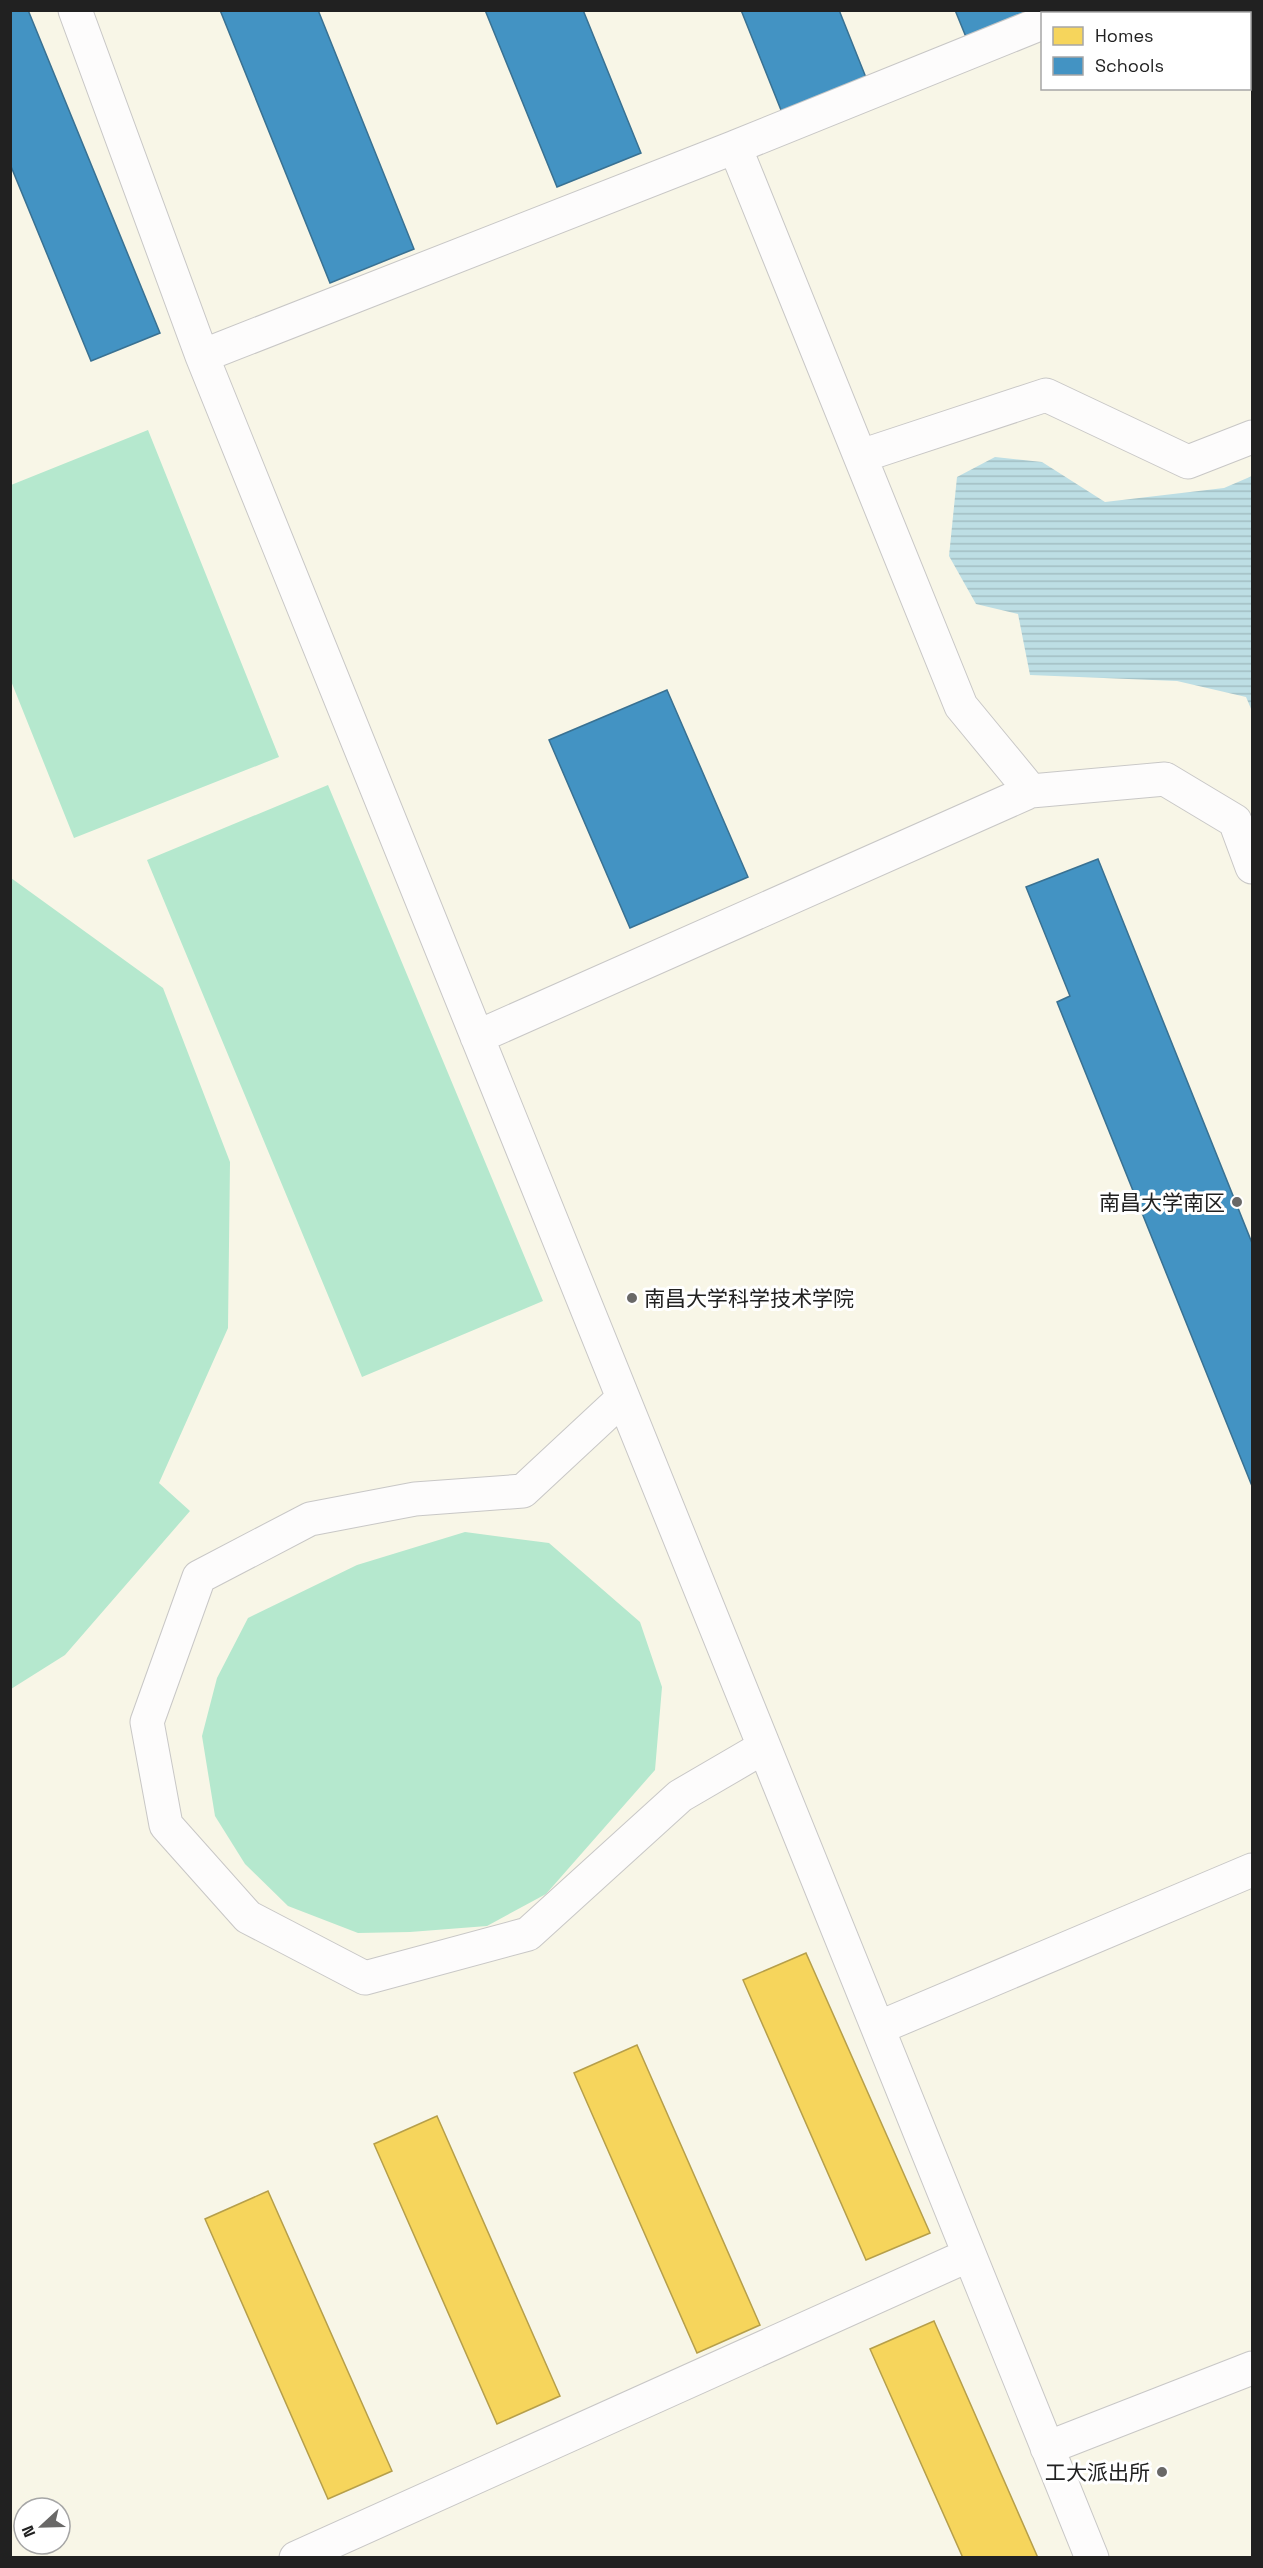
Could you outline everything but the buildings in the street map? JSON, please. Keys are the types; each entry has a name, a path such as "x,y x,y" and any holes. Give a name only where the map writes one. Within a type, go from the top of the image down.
{"lane":[{"path":"75,10 202,356 1092,2558"},
{"path":"202,356 735,147 1041,23"},
{"path":"735,147 962,706 1031,791"},
{"path":"861,456 1046,394 1188,462 1252,437"},
{"path":"477,1037 1031,791 1165,779 1234,820 1252,867"},
{"path":"623,1398 523,1491 415,1499 310,1519 199,1577 147,1722 166,1825 248,1917 364,1978 528,1934 680,1796 764,1747"},
{"path":"878,2028 1252,1870"},
{"path":"296,2558 969,2255"},
{"path":"1047,2448 1252,2368"}],"shaded area":[{"name":"南昌大学科学技术学院","path":"11,11 1252,11 1252,2557 11,2557"}],"green space":[{"path":"148,430 279,757 74,838 11,681 11,485"},
{"path":"328,785 543,1301 362,1377 147,860"},
{"path":"11,878 163,988 230,1162 228,1328 159,1483 190,1511 65,1655 11,1689"},
{"path":"465,1532 549,1543 640,1622 662,1687 655,1770 546,1894 487,1926 410,1932 358,1933 288,1906 245,1864 215,1816 202,1736 217,1678 248,1618 357,1565"}],"water":[{"path":"995,457 1042,462 1105,502 1224,488 1252,476 1252,711 1246,697 1177,681 1030,675 1018,614 976,604 949,556 957,477"}],"place":[{"name":"南昌大学南区","path":"1237,1202"},
{"name":"南昌大学科学技术学院","path":"632,1298"},
{"name":"工大派出所","path":"1162,2472"}]}
